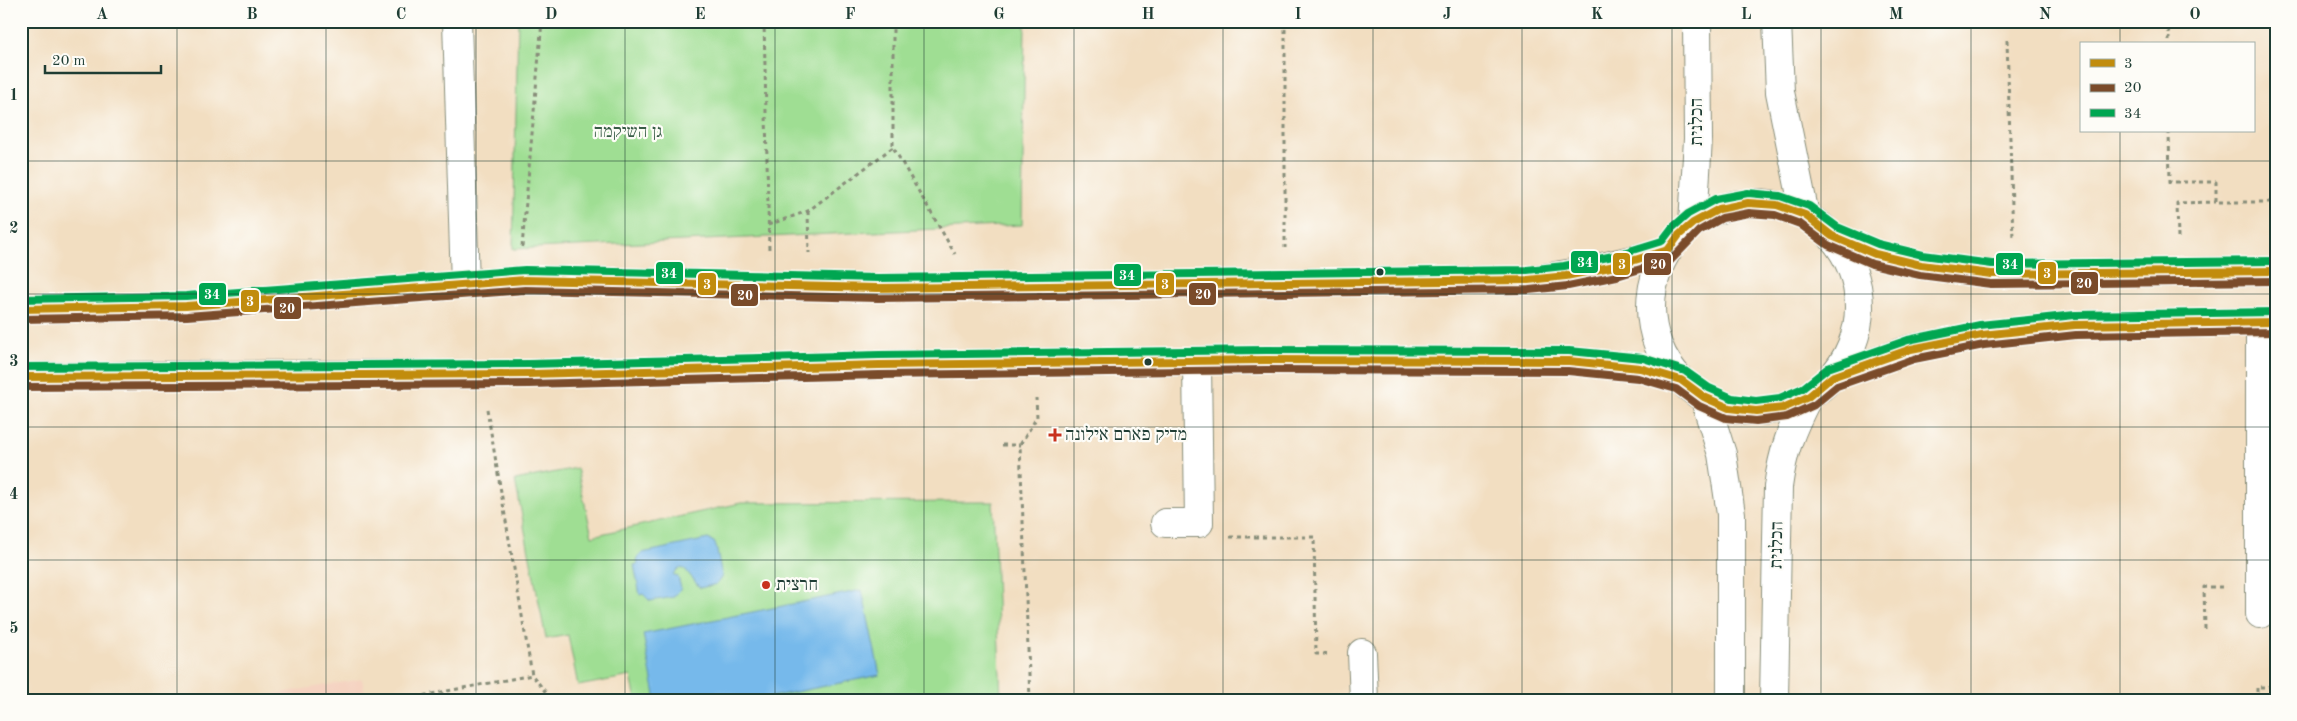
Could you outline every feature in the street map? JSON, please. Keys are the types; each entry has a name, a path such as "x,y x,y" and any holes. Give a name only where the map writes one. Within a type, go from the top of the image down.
{"street":[{"path":"456,21 465,285"},
{"name":"הכלנית","path":"1693,223 1698,139 1697,21"},
{"path":"1777,22 1780,92 1805,215"},
{"path":"1832,236 1849,261 1859,291 1858,322 1850,352 1832,378 1808,397 1783,408 1756,411 1729,408 1704,397 1681,380 1665,358 1655,331 1651,303 1656,275 1668,250 1679,235 1693,223 1719,209 1748,202 1777,205 1805,215 1832,236 1875,254 1921,265 1991,274 2276,271"},
{"path":"21,309 186,306 524,280 810,287 975,287 1528,280 1566,276 1615,266 1668,250"},
{"path":"1832,378 1911,348 1982,335 2075,326 2268,322 2260,601"},
{"path":"21,378 189,375 481,374 1197,361 1569,361 1640,368 1681,380"},
{"path":"1165,523 1199,523 1197,361"},
{"path":"1704,397 1722,454 1731,514 1731,700"},
{"name":"הכלנית","path":"1774,700 1778,487 1782,458 1790,432 1808,397"},
{"path":"1362,653 1364,700"}],"path":[{"path":"524,280 522,246 542,21"},
{"path":"764,21 770,286"},
{"path":"892,21 893,147 975,287"},
{"path":"1285,21 1285,283"},
{"path":"1777,22 1852,21"},
{"path":"2168,21 2169,42"},
{"path":"2008,40 2014,274"},
{"path":"2169,132 2170,182 2216,182 2216,202"},
{"path":"768,226 808,211 893,147"},
{"path":"2177,203 2276,202"},
{"path":"808,211 810,287"},
{"path":"1030,700 1020,445 1037,417 1035,363"},
{"path":"481,374 532,675 552,700"},
{"path":"1002,445 1020,445"},
{"path":"1199,523 1200,537 1314,537 1316,654 1362,653"},
{"path":"2205,629 2204,587 2260,601"},
{"path":"400,700 532,675"},
{"path":"2257,700 2257,687 2276,687"}],"shaded area":[{"path":"362,679 366,700 241,700"}],"green space":[{"name":"גן השיקמה","path":"518,21 1025,21 1022,225 513,249"},
{"name":"חרצית","path":"577,468 592,536 741,503 993,502 1001,700 636,700 631,676 578,686 568,635 546,639 515,480"}],"water":[{"path":"708,539 714,542 716,546 722,576 717,584 700,588 685,569 679,568 673,574 678,577 681,588 674,597 650,601 643,594 640,595 634,565 638,564 637,559 642,553"},
{"path":"862,590 880,675 756,700 656,700 643,634"}],"transit line":[{"name":"34","path":"21,299 186,296 525,270 878,278 1527,270 1564,266 1613,256 1662,241 1672,228 1688,214 1716,199 1748,193 1780,196 1809,206 1837,227 1878,244 1923,255 1992,264 2276,261"},
{"name":"3","path":"21,309 186,306 525,280 878,288 1528,280 1566,276 1615,266 1668,250 1679,235 1693,223 1719,209 1748,203 1777,205 1805,215 1832,236 1875,254 1921,265 1991,274 2276,271"},
{"name":"20","path":"21,319 187,316 525,290 878,298 1529,290 1568,286 1617,276 1671,260 1699,231 1722,218 1749,213 1775,215 1800,224 1828,245 1872,264 1920,275 1991,284 2276,281"},
{"name":"34","path":"21,367 529,364 879,355 1266,350 1569,351 1643,358 1685,371 1709,388 1732,398 1756,401 1780,398 1803,388 1828,368 1908,340 1980,325 2075,315 2276,312"},
{"name":"3","path":"21,377 529,374 879,365 1266,360 1569,361 1640,368 1681,380 1704,397 1729,408 1756,411 1783,408 1808,397 1832,377 1911,349 1982,335 2075,325 2276,322"},
{"name":"20","path":"21,387 529,384 879,375 1266,370 1568,371 1638,378 1676,389 1699,406 1726,418 1756,421 1787,417 1814,405 1837,386 1914,359 1984,345 2076,335 2276,332"}],"place":[{"name":"מדיק פארם אילונה","path":"1055,435"},
{"name":"חרצית","path":"766,585"}]}
